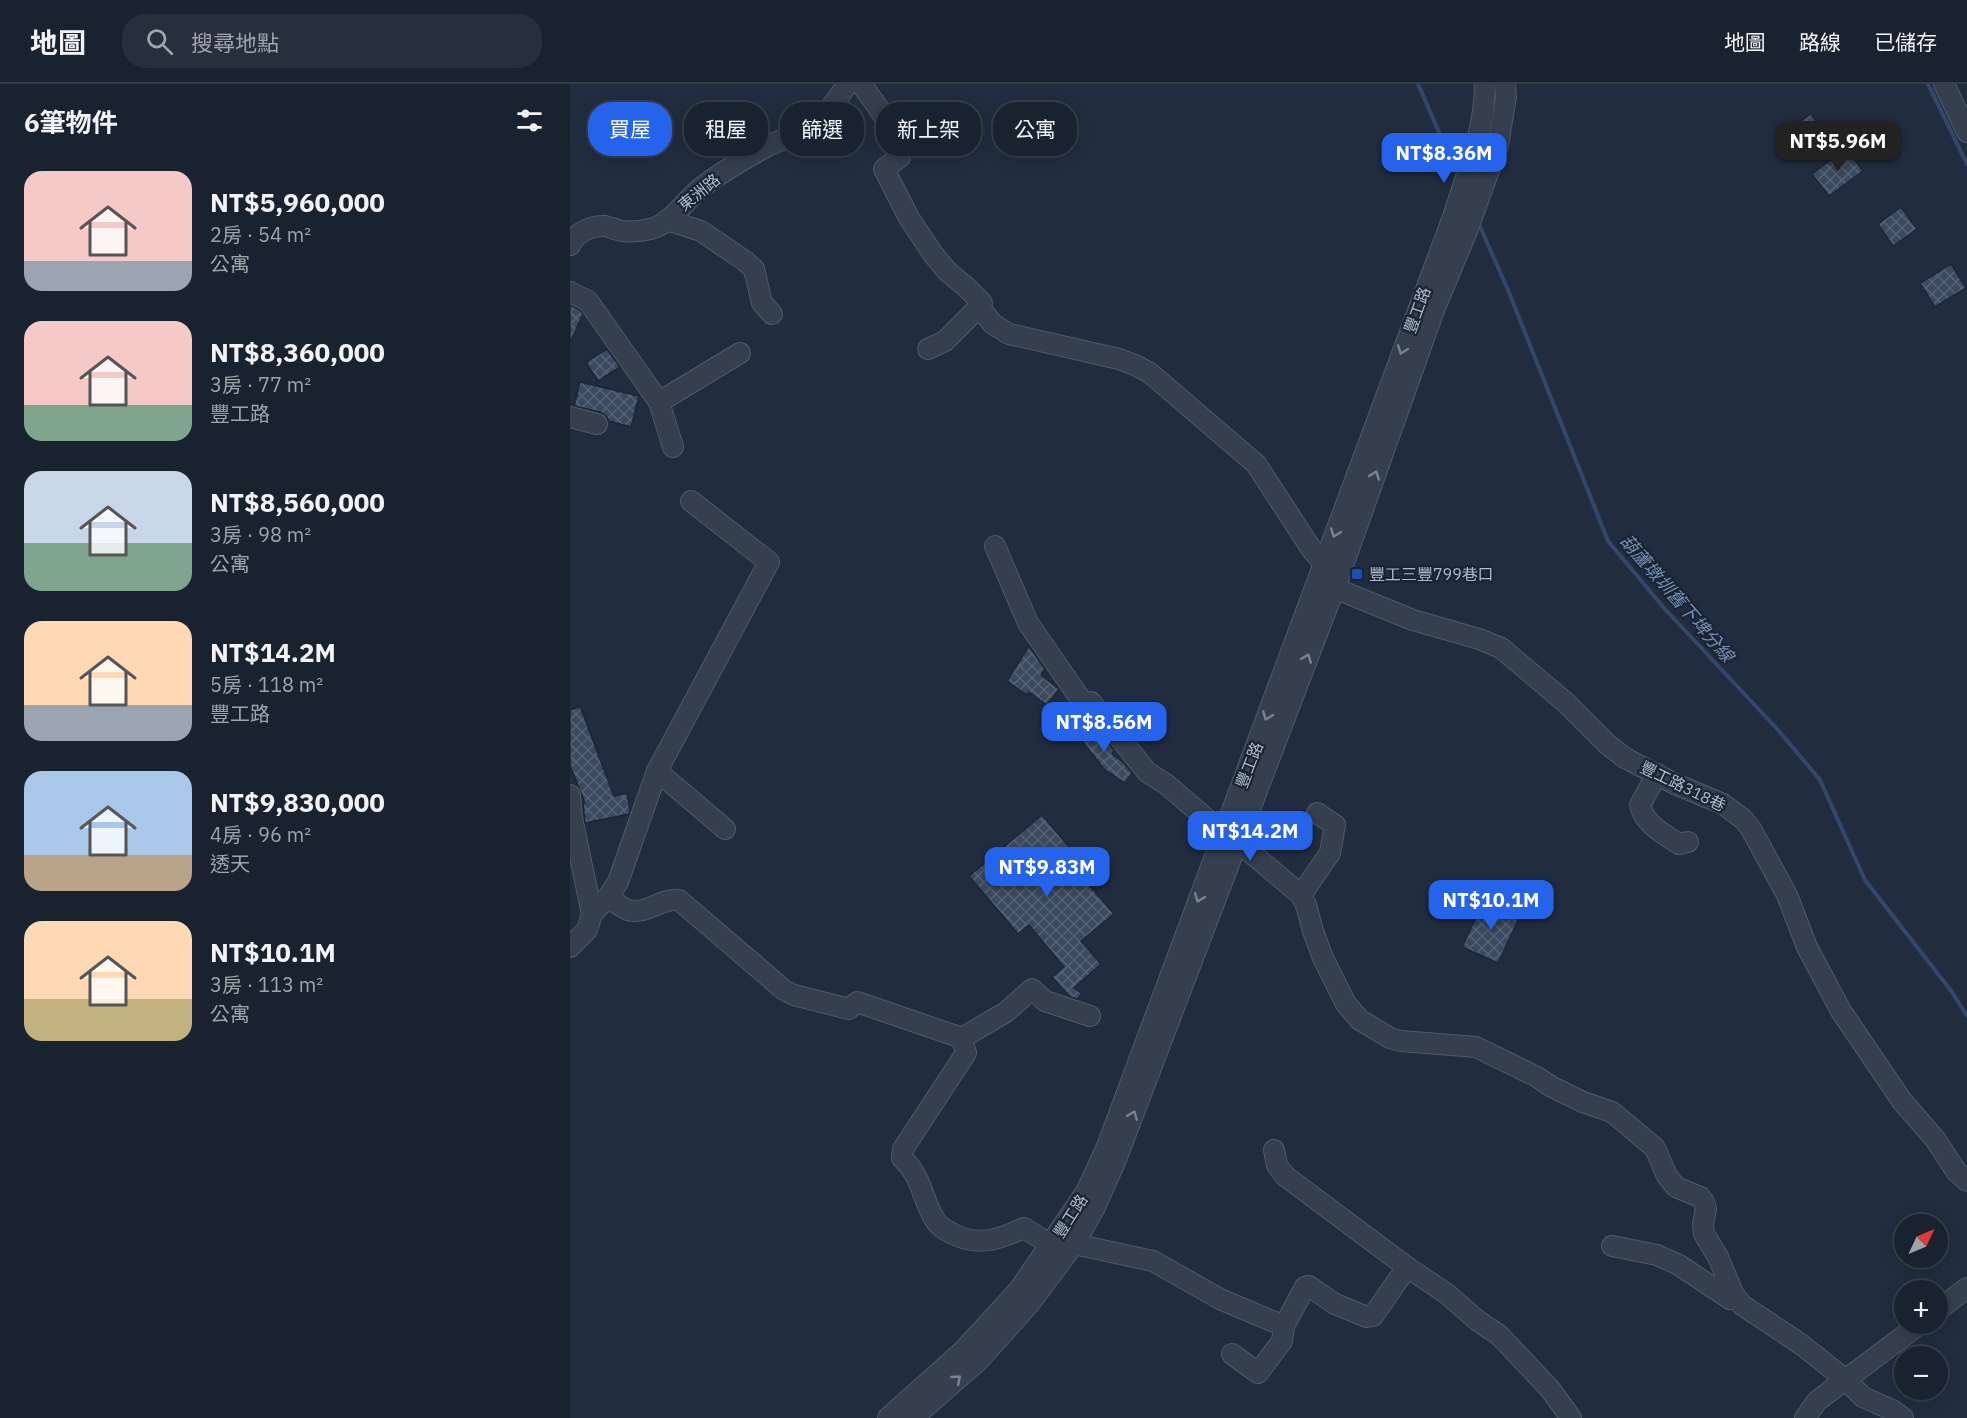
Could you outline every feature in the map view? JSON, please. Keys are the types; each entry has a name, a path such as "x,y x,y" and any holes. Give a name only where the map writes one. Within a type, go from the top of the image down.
{"street":[{"name":"東洲路","path":"570,245 573,238 589,228 604,226 634,232 653,228 667,220 696,192 716,177 765,148 814,124 831,109 847,84"},
{"path":"861,84 900,148 900,157 884,170 909,218 940,263 982,303 945,341 928,349"},
{"name":"豐工路","path":"1329,576 1478,141 1485,101 1485,84"},
{"name":"豐工路","path":"913,1418 979,1360 1030,1303 1074,1244 1094,1209 1114,1162 1329,576 1467,231 1498,145 1506,97 1505,84"},
{"path":"1944,84 1967,132"},
{"path":"667,220 701,231 746,261 754,269 762,303 772,314"},
{"path":"570,292 588,301 659,402 673,447"},
{"path":"979,307 993,324 1009,333 1119,359 1150,373 1256,464 1329,576"},
{"path":"659,402 740,353"},
{"path":"570,417 597,424"},
{"path":"570,947 587,930 592,914 618,882 657,771 769,562 691,501"},
{"path":"995,546 1028,623 1086,706 1091,702 1148,772 1166,784 1300,895 1306,905 1312,931 1323,958 1353,1014 1366,1025 1390,1038 1481,1049 1582,1102 1612,1112 1655,1148 1667,1176 1676,1187 1700,1197 1704,1202 1706,1209 1704,1234 1718,1257 1737,1299 1749,1311 1802,1345 1846,1380 1863,1397 1892,1410 1902,1418"},
{"name":"豐工路318巷","path":"1329,576 1413,620 1479,639 1501,648 1625,758 1675,784 1723,804 1743,819 1751,829 1787,895 1807,947 1841,1011 1902,1101 1935,1139 1956,1171 1967,1181"},
{"path":"657,771 725,830"},
{"path":"1657,774 1640,805 1642,812 1650,823 1679,844 1688,842"},
{"path":"570,795 572,818 592,914"},
{"path":"1300,895 1330,853 1335,825 1317,813"},
{"name":"豐工路","path":"888,1418 963,1351 1019,1290 1086,1192 1106,1149 1231,838"},
{"path":"608,897 628,910 640,910 671,899 679,900 784,990 849,1009 857,1002 962,1038 1006,1012 1032,989 1046,1001 1090,1017"},
{"path":"962,1038 966,1053 909,1136 903,1149 902,1158 914,1169 935,1220 941,1227 959,1237 982,1242 1000,1239 1024,1228 1051,1245 1074,1244 1138,1256 1153,1261 1220,1299 1284,1326"},
{"path":"1274,1150 1277,1165 1285,1176 1447,1294 1478,1321 1499,1335 1550,1389 1572,1418"},
{"path":"1612,1246 1657,1255 1679,1265 1730,1299 1737,1299"},
{"path":"1232,1353 1258,1373 1282,1341 1284,1326 1305,1287 1309,1286 1335,1304 1367,1317 1372,1316 1407,1267"},
{"path":"1948,1302 1967,1288"},
{"path":"1805,1418 1817,1401 1907,1334"}],"building":[{"path":"1811,114 1822,128 1798,144 1788,130"},
{"path":"1846,148 1863,171 1829,196 1812,174"},
{"path":"1901,207 1917,229 1893,246 1878,224"},
{"path":"1951,264 1966,288 1935,307 1920,283"},
{"path":"570,305 583,314 570,343"},
{"path":"607,349 620,367 598,381 586,362"},
{"path":"580,382 639,396 631,427 609,421 600,412 574,406"},
{"path":"1029,646 1045,669 1041,675 1059,689 1047,705 1029,692 1027,695 1007,681"},
{"path":"580,706 614,796 627,793 629,814 585,823 583,803 585,803 570,765 570,710"},
{"path":"1092,723 1114,750 1112,754 1132,773 1125,783 1104,769 1078,736"},
{"path":"1042,815 1091,873 1084,879 1114,914 1081,941 1101,964 1074,988 1082,993 1078,999 1070,997 1052,977 1064,967 1029,925 1018,934 969,876"},
{"path":"1485,899 1520,916 1498,963 1462,947"}],"waterway":[{"name":"葫蘆墩圳舊下埤分線","path":"1418,84 1458,176"},
{"path":"1928,84 1967,164"},
{"name":"葫蘆墩圳舊下埤分線","path":"1478,222 1508,290 1608,541 1664,608 1779,731 1820,780 1865,880 1952,992 1967,1016"}],"place":[{"name":"豐工三豐799巷口","path":"1357,574"}]}
